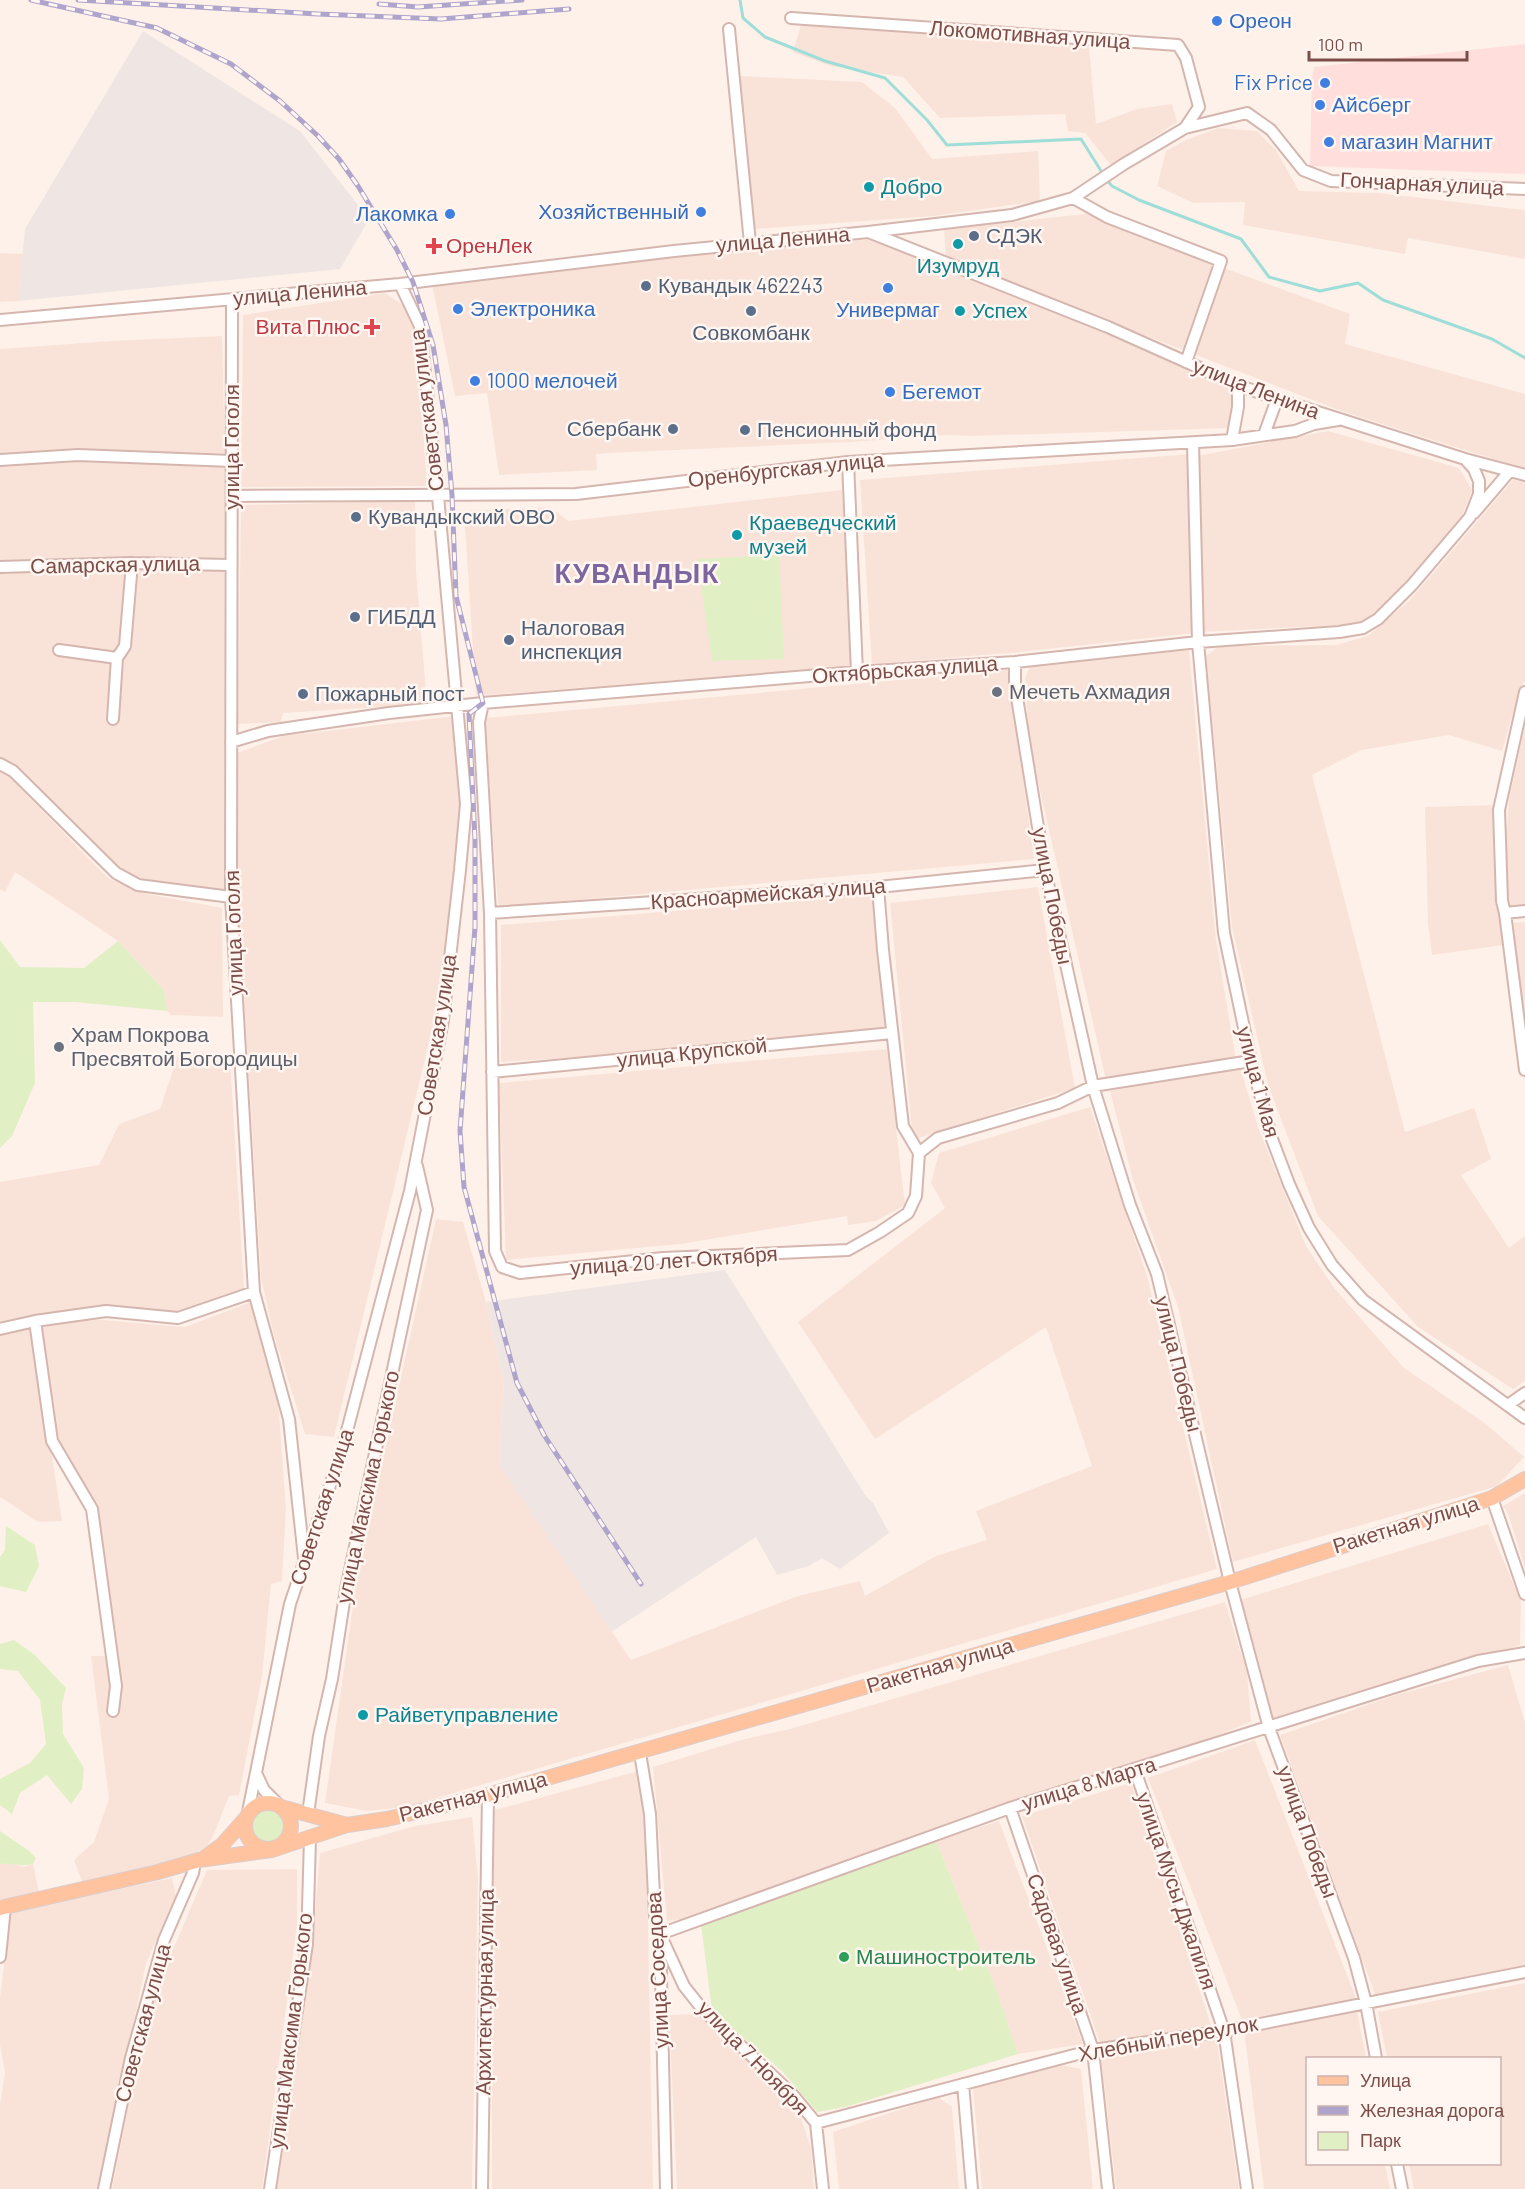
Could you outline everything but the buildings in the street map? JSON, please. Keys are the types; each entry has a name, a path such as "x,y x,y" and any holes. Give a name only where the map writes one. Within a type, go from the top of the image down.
{"main road":[{"name":"Ракетная улица","path":"197,1861 272,1850 347,1825 387,1819 488,1795 640,1753 1230,1581 1492,1498 1525,1479"},
{"path":"2,1907 197,1861 222,1845 246,1817 256,1806 263,1803 273,1803 288,1814 291,1826 288,1838 281,1846 272,1850 262,1849 253,1844 246,1835 244,1824 246,1817"},
{"name":"Ракетная улица","path":"281,1807 347,1825"}],"street":[{"name":"Локомотивная улица","path":"792,18 1178,45 1186,57 1199,107 1185,128"},
{"path":"729,29 750,243"},
{"name":"Гончарная улица","path":"868,232 1012,215 1072,198 1185,128 1247,113 1271,130 1304,170 1332,181 1525,189"},
{"path":"1072,198 1107,217 1221,261 1186,362"},
{"name":"улица Ленина","path":"0,320 400,284 750,243 868,232 1108,327 1238,385 1338,420 1525,475"},
{"name":"Советская улица","path":"246,1817 290,1604 342,1450 410,1191 443,1020 460,870 466,804 438,496 420,326 400,284"},
{"name":"улица Гоголя","path":"232,299 231,897 254,1292 289,1419 304,1562"},
{"path":"1232,440 1238,407 1238,385"},
{"path":"1264,435 1277,399"},
{"name":"Оренбургская улица","path":"232,496 576,494 848,462 1232,440 1295,431 1314,424 1338,420"},
{"name":"улица 1 Мая","path":"1193,443 1198,642 1224,933 1251,1061 1272,1139 1309,1228 1332,1265 1363,1300 1525,1419"},
{"path":"0,460 78,455 232,461"},
{"name":"Октябрьская улица","path":"231,742 268,731 483,703 857,672 1015,662 1198,642 1339,632 1363,628 1378,619 1412,585 1470,518 1479,494 1479,481 1474,469 1465,459"},
{"path":"848,462 857,672"},
{"path":"1470,518 1509,472"},
{"path":"113,719 117,658 125,646 132,563"},
{"name":"Самарская улица","path":"0,567 132,563 230,565"},
{"path":"59,650 117,658"},
{"name":"улица Победы","path":"1015,662 1015,685 1045,870 1093,1086 1130,1205 1156,1274 1230,1581 1269,1728 1354,1958 1366,2003 1376,2057"},
{"path":"1525,692 1499,810 1502,901 1525,1070"},
{"path":"483,703 479,722 490,913 492,1072"},
{"path":"0,764 13,771 116,873 138,885 231,897"},
{"name":"Красноармейская улица","path":"490,913 878,887 1045,870"},
{"path":"878,887 903,1126 919,1153 938,1138 1058,1103 1093,1086 1251,1061"},
{"path":"1505,913 1525,911"},
{"name":"улица Крупской","path":"492,1072 892,1033"},
{"name":"улица 20 лет Октября","path":"492,1072 495,1251 502,1267 520,1272 663,1258 848,1250 908,1213 916,1196 919,1153"},
{"name":"улица Максима Горького","path":"309,1814 319,1736 332,1679 346,1589 427,1210 416,1163"},
{"path":"0,1329 35,1321 106,1311 178,1318 254,1292"},
{"path":"35,1321 52,1441 92,1509 116,1686 113,1711"},
{"path":"1508,1406 1525,1393"},
{"path":"1492,1498 1525,1594"},
{"name":"улица 8 Марта","path":"660,1934 1010,1808 1478,1661 1525,1653"},
{"name":"улица Соседова","path":"640,1753 650,1814 655,1916 660,1934 666,2189"},
{"name":"улица Мусы Джалиля","path":"1135,1770 1224,2031 1247,2189"},
{"path":"256,1773 264,1790 281,1807"},
{"name":"Архитектурная улица","path":"482,2189 488,1795"},
{"name":"Садовая улица","path":"1010,1808 1093,2050 1108,2189"},
{"name":"улица Максима Горького","path":"270,2189 307,1944 310,1838"},
{"name":"Советская улица","path":"104,2189 131,2058 164,1940 197,1861"},
{"path":"0,1957 2,1907"},
{"name":"улица 7 Ноября","path":"660,1934 684,1986 703,2010 792,2094 816,2123 823,2189"},
{"name":"Хлебный переулок","path":"816,2123 1093,2050 1224,2031 1525,1972"},
{"path":"963,2084 972,2189"},
{"path":"1397,2165 1402,2189"}],"shaded area":[{"path":"801,25 1089,46 1096,124 1137,109 1172,104 1177,122 1111,165 1085,133 1068,131 1065,114 940,118 903,77 830,66 793,52"},
{"path":"143,31 300,131 369,219 340,269 18,301 25,229"},
{"path":"1525,44 1525,174 1310,166 1314,67"},
{"path":"740,76 862,82 895,108 932,159 1038,151 1040,201 934,216 754,229"},
{"path":"1218,128 1257,131 1276,150 1299,191 1378,193 1525,210 1525,259 1408,238 1405,254 1243,225 1245,202 1193,203 1157,186 1166,151 1186,140"},
{"path":"1086,214 1218,263 1186,351 946,259 944,229"},
{"path":"869,239 983,280 1233,389 1231,428 948,435 609,453 596,454 597,470 499,475 487,393 455,396 431,279"},
{"path":"0,253 23,254 18,301 0,302"},
{"path":"1221,267 1350,314 1345,344 1525,394 1525,469 1344,412 1191,353"},
{"path":"385,293 403,305 416,331 427,486 241,487 243,315"},
{"path":"222,336 225,453 79,452 0,457 0,349"},
{"path":"1328,431 1459,468 1472,490 1457,529 1377,615 1360,624 1201,632 1197,456"},
{"path":"1190,454 1195,633 1020,652 872,664 860,480"},
{"path":"62,461 227,465 226,562 63,558 0,562 0,466"},
{"path":"1513,480 1525,482 1525,681 1520,688 1502,751 1449,735 1362,750 1312,775 1405,1132 1474,1108 1491,1159 1461,1175 1509,1248 1525,1236 1525,1381 1513,1389 1418,1327 1318,1216 1268,1085 1232,927 1206,656 1219,646 1336,645 1368,636 1409,601"},
{"path":"842,490 853,666 476,696 464,511 550,507 568,521"},
{"path":"415,501 416,571 427,704 283,713 281,722 238,724 241,505"},
{"path":"125,566 224,569 225,890 143,882 125,873 105,858 0,760 0,570"},
{"path":"1189,650 1216,940 1236,1060 1106,1080 1029,742 1025,678 1030,667"},
{"path":"1008,670 1034,859 498,907 485,718"},
{"path":"455,716 462,784 441,992 334,1437 305,1434 273,1332 261,1277 238,897 237,753 284,736"},
{"path":"1525,725 1525,906 1510,908 1504,868 1509,800"},
{"path":"0,770 108,878 142,893 222,908 223,1017 171,1015 167,1011 164,990 118,941 15,872 5,892 0,889"},
{"path":"1496,805 1496,883 1503,945 1432,955 1428,922 1425,807"},
{"path":"1038,887 1075,1088 913,1140 890,903"},
{"path":"872,895 887,1029 618,1055 501,1062 501,925"},
{"path":"1525,922 1525,1022 1513,923"},
{"path":"887,1049 905,1205 876,1221 848,1225 847,1216 681,1244 506,1260 499,1083"},
{"path":"179,1052 222,1053 230,1059 244,1289 175,1315 115,1308 0,1325 0,1182 99,1165 119,1124 160,1109"},
{"path":"1240,1067 1259,1130 1306,1246 1335,1289 1404,1368 1486,1424 1524,1457 1497,1486 1233,1562 1178,1307 1133,1180 1110,1091"},
{"path":"1090,1107 1147,1276 1217,1569 406,1807 367,1811 325,1803 357,1577 436,1219 463,1222 486,1302 504,1382 499,1465 631,1660 798,1596 860,1581 865,1596 936,1556 987,1540 976,1511 1092,1466 1046,1327 875,1439 798,1322 945,1208 931,1183 939,1153"},
{"path":"725,1270 865,1495 873,1503 889,1533 840,1569 822,1558 809,1566 777,1575 756,1537 611,1632 499,1465 504,1382 486,1302"},
{"path":"251,1302 278,1399 286,1509 282,1581 271,1584 262,1676 239,1795 229,1796 207,1846 189,1857 83,1884 74,1860 94,1842 109,1799 91,1656 116,1656 94,1508 58,1438 42,1327 92,1319 185,1327"},
{"path":"32,1328 62,1521 38,1522 0,1497 0,1335"},
{"path":"1525,1493 1525,1569 1509,1516 1503,1506"},
{"path":"1488,1524 1521,1602 1520,1645 1273,1722 1240,1600"},
{"path":"1225,1602 1247,1673 1251,1722 1143,1764 693,1918 667,1921 653,1767"},
{"path":"1508,1665 1525,1723 1525,1969 1376,1997 1280,1735 1396,1695"},
{"path":"1255,1740 1356,1998 1242,2020 1148,1778"},
{"path":"638,1771 646,1818 653,2189 492,2189 492,1811"},
{"path":"1131,1783 1211,2025 1100,2043 1022,1816"},
{"path":"472,1817 478,1878 472,2189 277,2189 310,1971 320,1853 415,1826"},
{"path":"999,1821 1083,2044 1018,2054 996,1989 936,1841"},
{"path":"12,1863 23,1867 33,1864 39,1893 0,1900 0,1864"},
{"path":"297,1869 297,1925 262,2189 112,2189 141,2042 162,1975 207,1870"},
{"path":"172,1878 176,1896 146,1963 99,2189 0,2189 0,2104 5,2073 0,2045 0,1997 11,1912"},
{"path":"1525,1983 1525,2189 1414,2189 1409,2165 1501,2165 1501,2057 1387,2057 1378,2012"},
{"path":"1357,2011 1366,2057 1306,2057 1306,2165 1385,2165 1390,2189 1264,2189 1244,2030"},
{"path":"700,2014 780,2087 800,2115 811,2148 814,2189 677,2189 669,2015"},
{"path":"1216,2036 1239,2189 1116,2189 1101,2056"},
{"path":"1056,2064 1081,2069 1093,2189 982,2189 973,2088"},
{"path":"938,2097 952,2107 959,2189 839,2189 833,2132"}],"green space":[{"path":"779,555 784,659 712,661 697,559"},
{"path":"0,940 20,967 84,968 118,941 164,990 167,1011 75,1002 33,1002 35,1083 12,1136 0,1148"},
{"path":"6,1526 35,1545 39,1566 26,1592 0,1586 0,1557 5,1550"},
{"path":"14,1640 35,1655 66,1688 62,1704 63,1734 84,1768 82,1789 71,1804 47,1775 20,1793 12,1814 0,1805 0,1779 30,1763 46,1744 40,1700 18,1671 0,1669 0,1644"},
{"path":"268,1810 281,1815 286,1828 281,1841 268,1846 255,1841 250,1828 255,1815"},
{"path":"0,1831 36,1858 33,1864 0,1864"},
{"name":"Машиностроитель","path":"936,1841 996,1989 1018,2054 845,2107 817,2112 783,2072 712,2010 701,1924 736,1913 741,1905"}],"waterway":[{"path":"740,0 743,18 765,37 825,61 885,78 927,120 947,145 1081,139 1103,174"},
{"path":"1107,180 1112,186 1139,200 1241,239 1269,277 1320,291 1358,283 1383,300 1492,339 1525,358"}],"railway":[{"path":"31,0 157,28 231,64 280,101 339,159 397,250 413,282 433,345 446,425 452,495 456,596 483,703 469,714 475,840 475,927 460,1131 464,1187 517,1383 544,1435 641,1584"},
{"path":"78,0 441,19 569,9"},
{"path":"379,4 418,7 522,0"}],"place":[{"name":"Ореон","path":"1217,21"},
{"name":"Fix Price","path":"1325,83"},
{"name":"Айсберг","path":"1320,105"},
{"name":"магазин Магнит","path":"1329,142"},
{"name":"Добро","path":"869,187"},
{"name":"Хозяйственный","path":"701,212"},
{"name":"Лакомка","path":"450,214"},
{"name":"СДЭК","path":"974,236"},
{"name":"Изумруд","path":"958,244"},
{"name":"ОренЛек","path":"434,246"},
{"name":"Кувандык 462243","path":"646,286"},
{"name":"Универмаг","path":"888,288"},
{"name":"Электроника","path":"458,309"},
{"name":"Совкомбанк","path":"751,311"},
{"name":"Успех","path":"960,311"},
{"name":"Вита Плюс","path":"372,327"},
{"name":"1000 мелочей","path":"475,381"},
{"name":"Бегемот","path":"890,392"},
{"name":"Сбербанк","path":"673,429"},
{"name":"Пенсионный фонд","path":"745,430"},
{"name":"Кувандыкский ОВО","path":"356,517"},
{"name":"Краеведческий музей","path":"737,535"},
{"name":"ГИБДД","path":"355,617"},
{"name":"Налоговая инспекция","path":"509,640"},
{"name":"Мечеть Ахмадия","path":"997,692"},
{"name":"Пожарный пост","path":"303,694"},
{"name":"Храм Покрова Пресвятой Богородицы","path":"59,1047"},
{"name":"Райветуправление","path":"363,1715"},
{"name":"Машиностроитель","path":"844,1957"}],"district":[{"name":"КУВАНДЫК","path":"637,574"}]}
